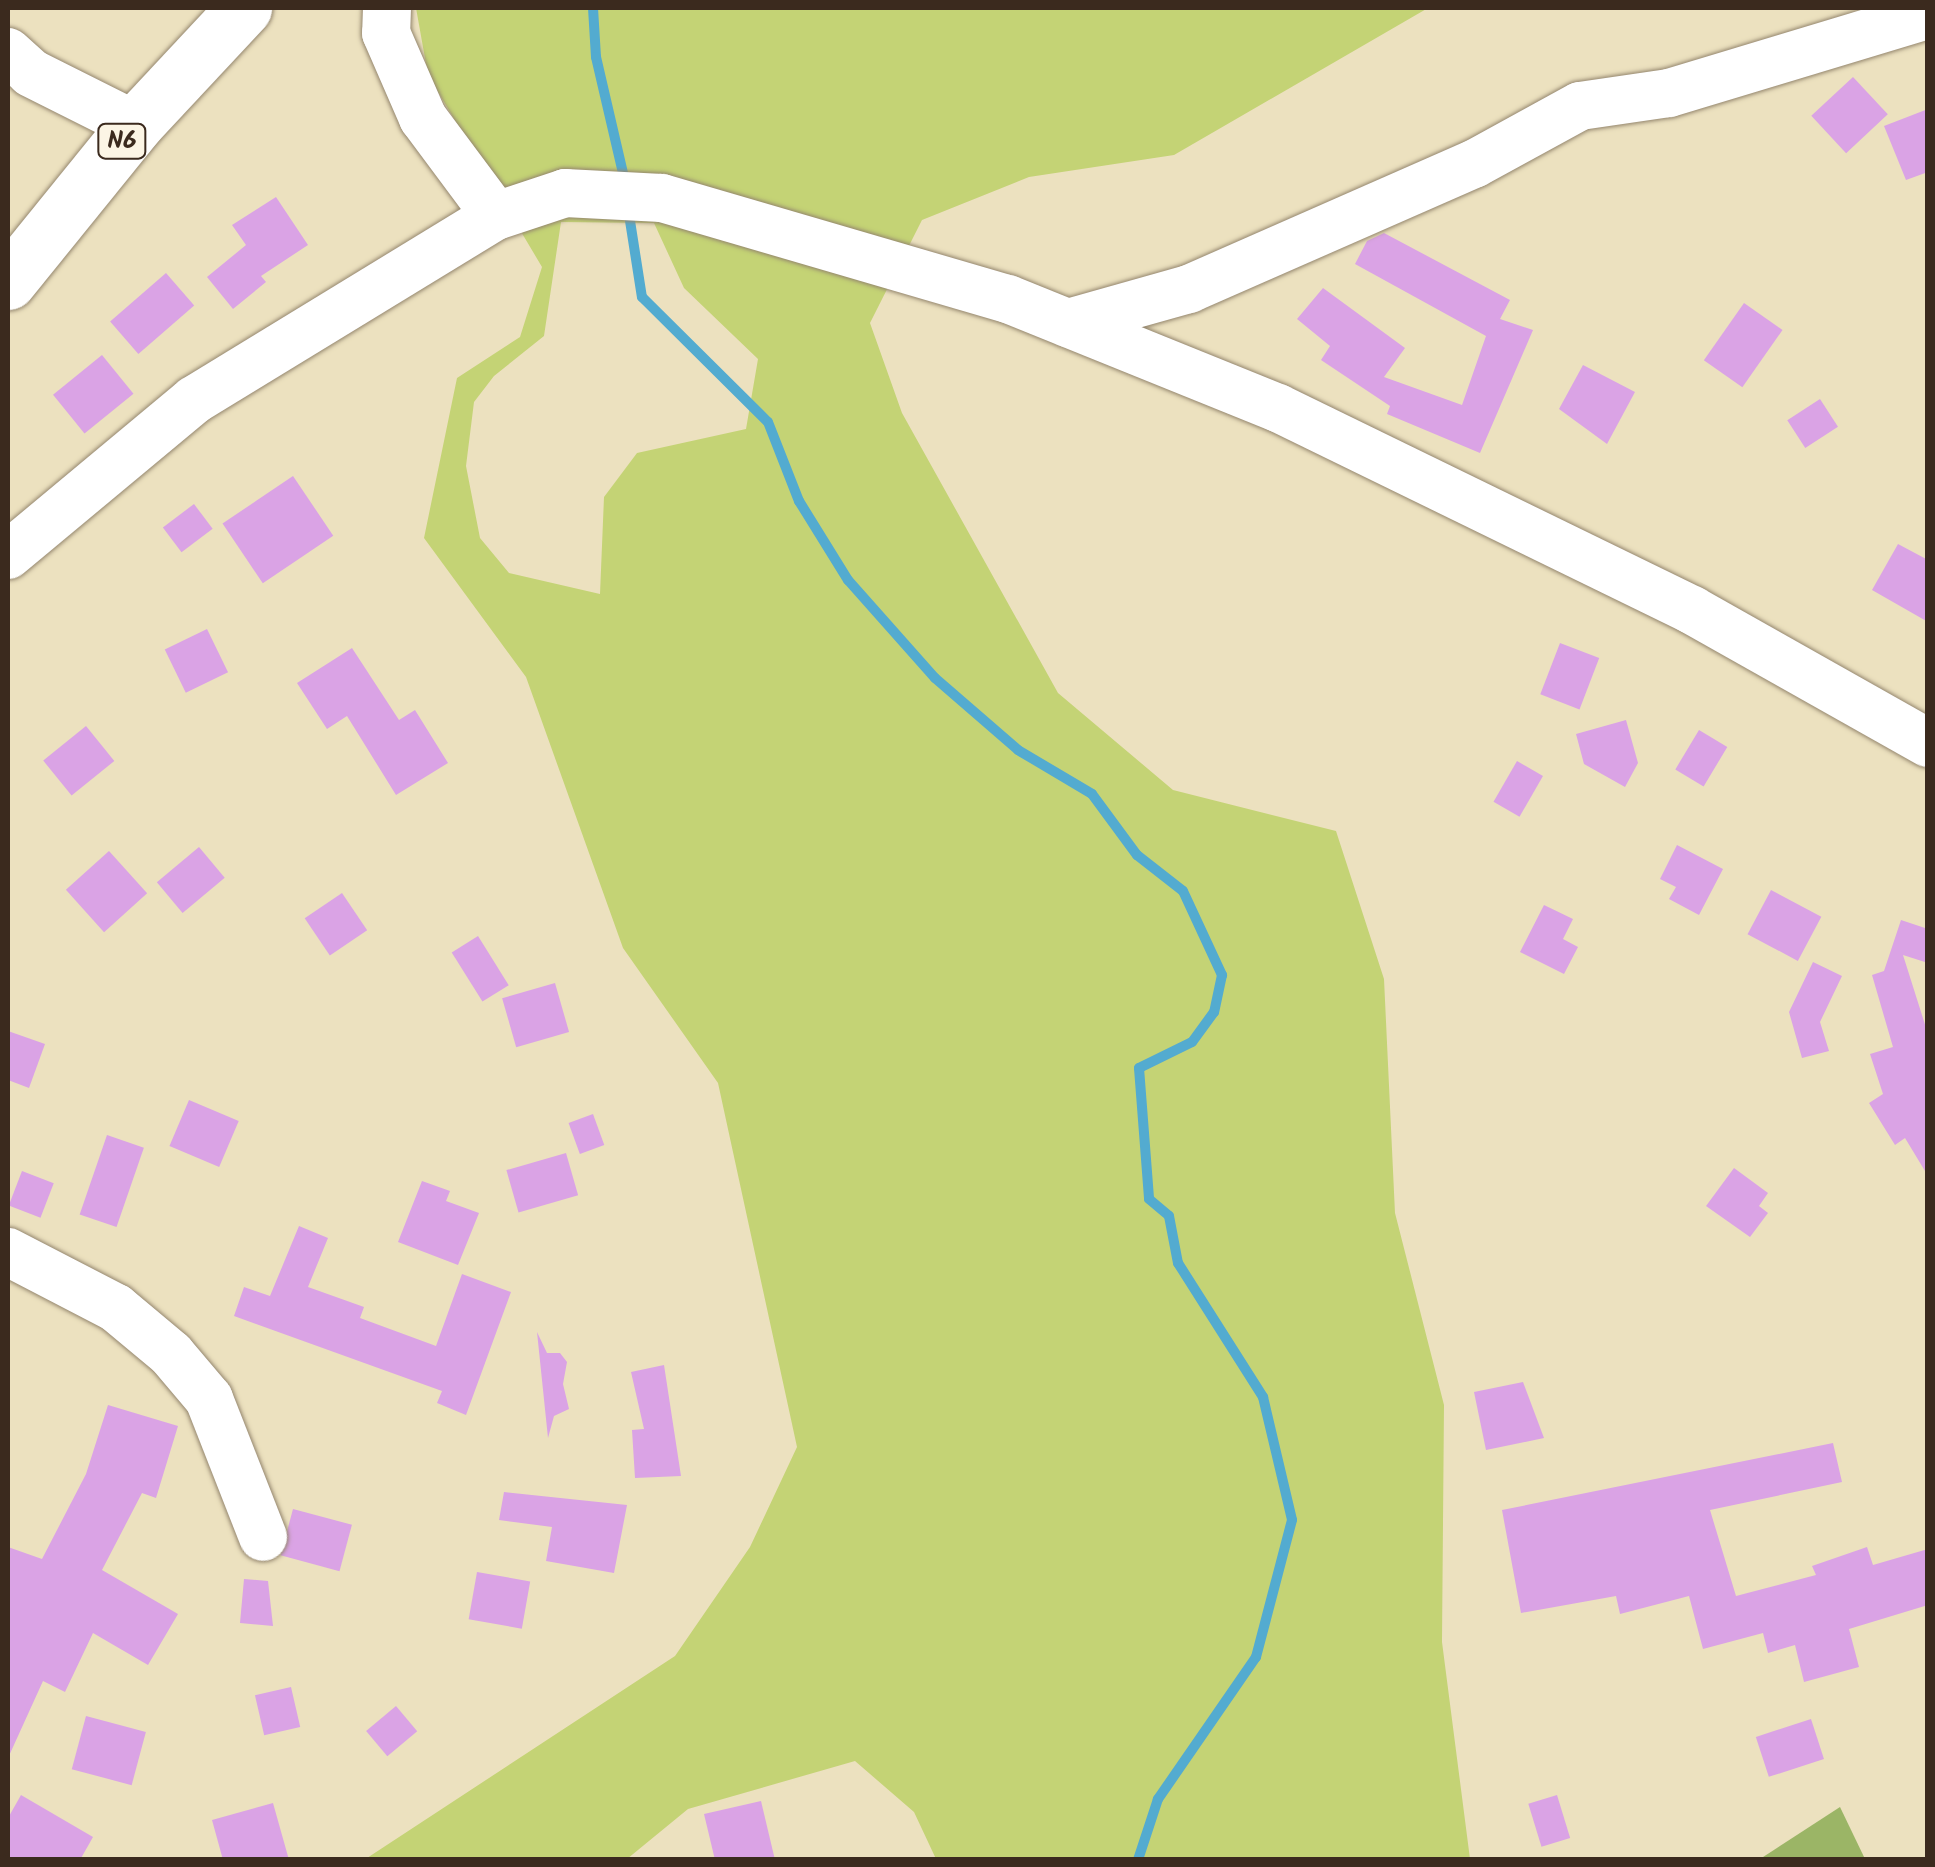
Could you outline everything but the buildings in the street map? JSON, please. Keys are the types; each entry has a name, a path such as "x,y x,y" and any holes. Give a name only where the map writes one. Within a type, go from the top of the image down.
{"highway":[{"name":"N6","path":"8,282 135,125 244,8"}],"street":[{"path":"387,8 386,33 423,118 496,216"},
{"path":"1068,323 1189,288 1474,164 1580,106 1669,92 1928,15"},
{"path":"8,52 31,73 135,125"},
{"path":"8,555 194,400 496,216 565,193 662,198 1008,299 1278,408 1692,610 1928,744"},
{"path":"8,1252 116,1308 170,1354 209,1399 264,1537"}],"green space":[{"path":"416,8 1428,8 1174,155 1029,177 922,220 870,323 902,413 1058,693 1173,790 1336,831 1384,979 1395,1213 1444,1405 1442,1642 1470,1859 936,1859 914,1812 855,1761 688,1809 627,1859 364,1860 675,1656 750,1547 797,1447 718,1083 623,948 526,677 424,538 457,378 520,337 542,267 428,75","holes":["561,222 654,223 684,288 758,359 746,429 637,453 604,497 600,594 509,573 480,538 466,466 474,402 494,376 544,336"]},
{"path":"1840,1807 1865,1859 1760,1859"}],"waterway":[{"path":"593,8 596,57 626,186"},
{"path":"628,208 642,297 768,422 799,501 848,580 935,678 1018,750 1092,794 1137,855 1183,891 1222,975 1214,1012 1192,1042 1139,1068 1149,1199 1169,1216 1178,1263 1263,1397 1292,1520 1256,1657 1158,1799 1138,1860"}]}
